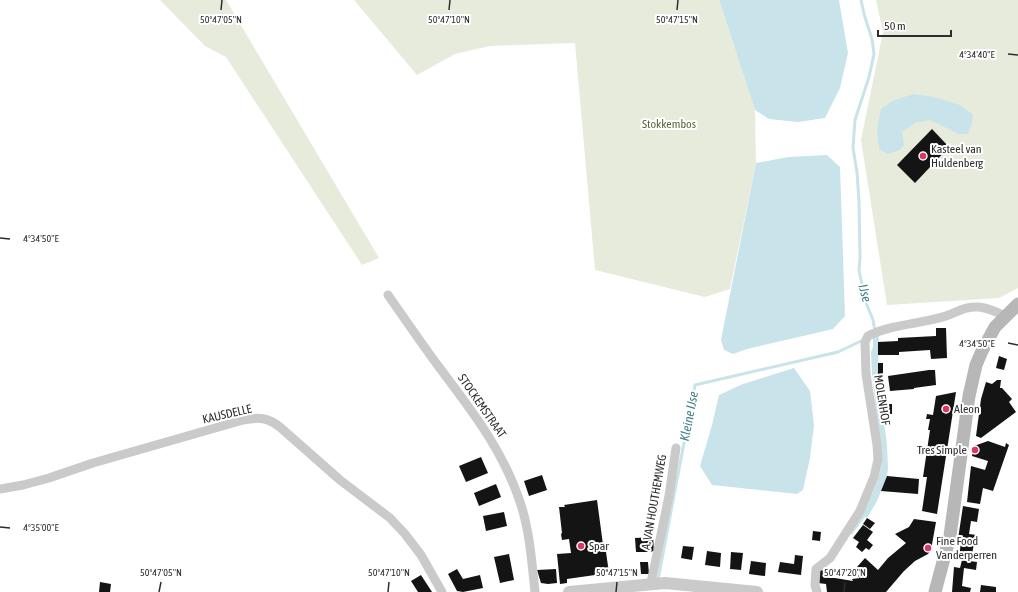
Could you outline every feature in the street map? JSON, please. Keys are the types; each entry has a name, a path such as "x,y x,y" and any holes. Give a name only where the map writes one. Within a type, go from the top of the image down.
{"main road":[{"path":"935,592 950,536 972,381 982,351 995,327 1018,304"}],"street":[{"name":"STOCKEMSTRAAT","path":"388,295 482,424 496,447 522,508 528,532 535,592"},
{"name":"MOLENHOF","path":"817,592 815,585 816,569 830,558 860,511 874,477 878,460 866,374 866,338 875,332 946,316 966,307 980,307 989,309 1005,316"},
{"name":"KAUSDELLE","path":"0,489 49,478 93,463 243,420 262,418 277,424 340,480 390,518 405,534 421,555 442,592"},
{"name":"A. VAN HOUTHEMWEG","path":"655,583 676,448"},
{"path":"569,592 655,583 758,592"}],"green space":[{"path":"160,0 226,0 379,258 362,265 226,57 205,46"},
{"name":"Stokkembos","path":"354,0 719,0 755,110 756,163 730,289 705,297 595,270 575,43 490,46 455,54 417,75"},
{"path":"876,0 1018,0 1018,288 999,298 887,305 861,140 883,32"}],"water":[{"path":"719,0 839,0 848,53 840,88 825,118 798,122 769,119 755,110"},
{"path":"913,94 934,97 960,105 973,115 968,134 959,134 930,120 915,123 902,132 904,145 900,150 888,154 879,149 877,130 881,109 892,101"},
{"path":"827,155 840,167 845,316 833,329 747,349 733,354 724,350 721,340 756,163 788,157"},
{"path":"879,334 878,378 887,444 888,468 887,476 877,501 867,518 862,514 874,490 882,464 872,375 871,352 873,347 873,335"},
{"path":"794,368 810,391 814,425 810,458 803,490 797,494 712,485 700,466 719,395 743,384"}],"building":[{"name":"Kasteel van Huldenberg","path":"932,129 949,147 915,183 897,165"},
{"path":"936,328 946,328 947,358 931,359 930,350 899,352 899,355 878,355 878,342 898,341 898,338 936,336"},
{"path":"999,356 1007,359 1004,370 996,368"},
{"path":"878,363 883,363 883,378 878,378"},
{"path":"935,370 936,385 890,391 888,376"},
{"path":"997,380 1001,380 1000,388 1002,388 1012,399 1009,402 1016,412 981,438 976,436 981,399 986,382 992,384"},
{"path":"956,392 937,514 922,511 927,477 923,477 930,430 928,430 930,419 926,419 927,414 933,415 936,396"},
{"path":"886,404 892,404 892,414 887,414"},
{"path":"988,441 1005,447 1006,443 1009,445 993,491 983,488 980,504 967,502 971,466 985,470 988,461 972,456 974,446"},
{"path":"481,457 488,473 466,482 459,466"},
{"path":"542,475 547,490 529,496 524,481"},
{"path":"887,476 919,479 918,494 881,491"},
{"path":"496,484 501,497 479,506 474,493"},
{"path":"597,500 604,552 606,552 609,573 567,579 567,583 560,584 557,554 571,553 569,539 562,540 559,507"},
{"path":"963,506 979,509 977,522 971,521 969,534 977,535 976,542 958,539"},
{"path":"504,512 507,526 486,531 483,516"},
{"path":"867,518 875,523 870,529 863,524"},
{"path":"914,519 936,522 931,550 928,554 915,561 904,571 886,592 827,592 826,584 818,583 819,570 829,571 828,578 853,581 852,579 860,578 858,576 862,571 857,567 865,558 878,570 888,558 906,543 895,534 909,527"},
{"path":"863,525 873,532 867,540 873,545 869,550 866,548 862,552 856,547 859,542 853,538"},
{"path":"813,531 821,532 820,541 812,540"},
{"path":"653,537 654,551 636,552 635,538"},
{"path":"961,542 974,544 971,559 959,557"},
{"path":"683,546 694,547 692,560 681,558"},
{"path":"707,551 721,553 720,567 705,565"},
{"path":"731,552 743,553 741,570 730,569"},
{"path":"509,554 514,580 500,583 494,557"},
{"path":"795,555 803,556 801,575 778,572 780,562 794,564"},
{"path":"962,560 977,562 976,570 964,568 962,586 971,588 970,592 952,592 954,567 960,568"},
{"path":"751,561 766,563 765,576 749,574"},
{"path":"640,562 648,562 649,574 641,574"},
{"path":"457,569 463,579 480,575 483,588 463,592 457,591 448,574"},
{"path":"556,569 557,583 541,583 537,570"},
{"path":"421,575 432,592 418,592 411,581"},
{"path":"100,582 111,584 110,592 99,592"},
{"path":"981,585 996,587 996,592 980,592"}],"waterway":[{"name":"IJse","path":"861,0 872,39 874,54 869,77 855,120 853,148 857,172 859,201 859,270 865,300 873,320 875,331"},
{"name":"Kleine IJse","path":"658,580 695,385 838,352 861,341"},
{"name":"IJse","path":"851,533 866,513"}],"place":[{"name":"Kasteel van Huldenberg","path":"923,156"},
{"name":"Aleon","path":"946,409"},
{"name":"Tres Simple","path":"975,450"},
{"name":"Spar","path":"581,546"},
{"name":"Fine Food Vanderperren","path":"928,548"}]}
